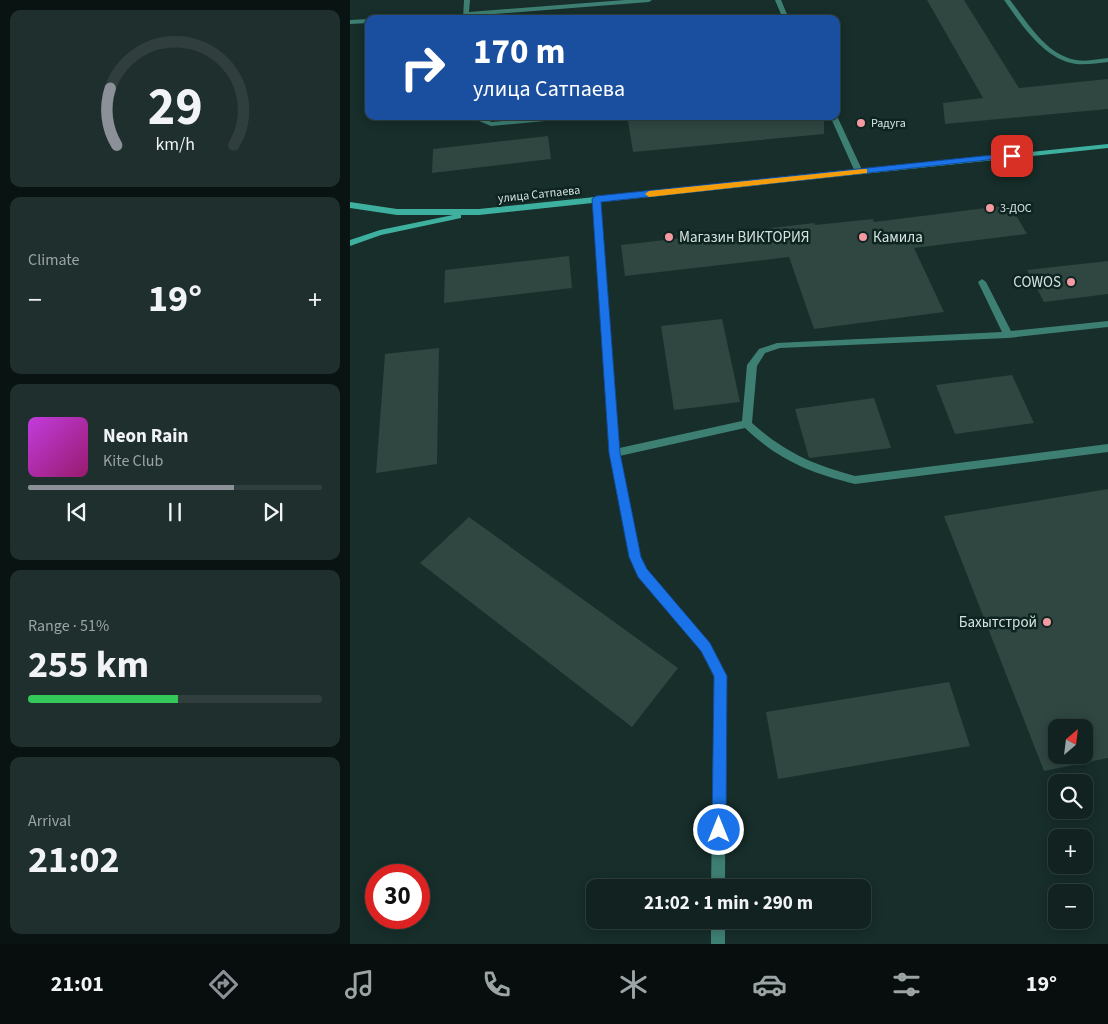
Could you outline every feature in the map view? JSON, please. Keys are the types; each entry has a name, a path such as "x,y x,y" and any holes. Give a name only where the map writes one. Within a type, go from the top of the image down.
{"main road":[{"name":"улица Сатпаева","path":"479,212 1108,146"},
{"path":"350,205 397,212 479,212"},
{"path":"350,243 380,233 479,212"}],"street":[{"path":"466,15 467,0"},
{"path":"475,15 527,9 650,0"},
{"path":"778,0 784,15"},
{"path":"1007,0 1038,40 1052,52 1074,62 1108,60"},
{"path":"527,9 527,15"},
{"path":"350,22 365,21"},
{"path":"480,120 491,124 534,120"},
{"path":"835,120 859,172"},
{"path":"596,199 615,453 635,557 642,573 705,647 720,676 718,879"},
{"path":"982,282 1008,335"},
{"path":"1108,324 1008,335 790,344 771,348 762,351 752,365 747,424 765,442 789,458 824,472 855,480 1108,448"},
{"path":"615,453 747,424"},
{"path":"718,929 718,944"}],"building":[{"path":"927,0 964,0 1019,88 1108,79 1108,109 945,124 943,103 983,98"},
{"path":"824,120 824,134 633,152 628,121"},
{"path":"548,136 551,159 432,173 433,149"},
{"path":"1010,205 1027,234 914,248 944,312 814,329 789,257 625,276 621,245 814,223 815,225 873,219 874,222"},
{"path":"569,256 572,288 444,303 445,270"},
{"name":"COWOS","path":"1108,261 1108,294 1044,302 1027,270"},
{"path":"722,319 740,402 674,410 661,326"},
{"path":"439,348 437,464 376,473 385,354"},
{"path":"1012,375 1034,423 955,434 936,385"},
{"path":"874,398 891,448 809,458 795,409"},
{"name":"Бахытстрой","path":"1108,489 1108,758 1093,761 1093,719 1048,719 1048,764 1078,764 1044,771 944,516"},
{"path":"469,517 678,668 632,727 420,563"},
{"path":"949,682 970,746 778,779 766,712"}],"slow traffic":[{"path":"649,194 864,171"}],"place":[{"name":"Радуга","path":"861,123"},
{"name":"3-ДОС","path":"990,208"},
{"name":"Магазин ВИКТОРИЯ","path":"669,237"},
{"name":"Камила","path":"863,237"},
{"name":"COWOS","path":"1071,282"},
{"name":"Бахытстрой","path":"1047,622"}],"route":[{"path":"719,830 720,676 705,647 642,573 635,557 615,453 596,199 1012,156"}]}
